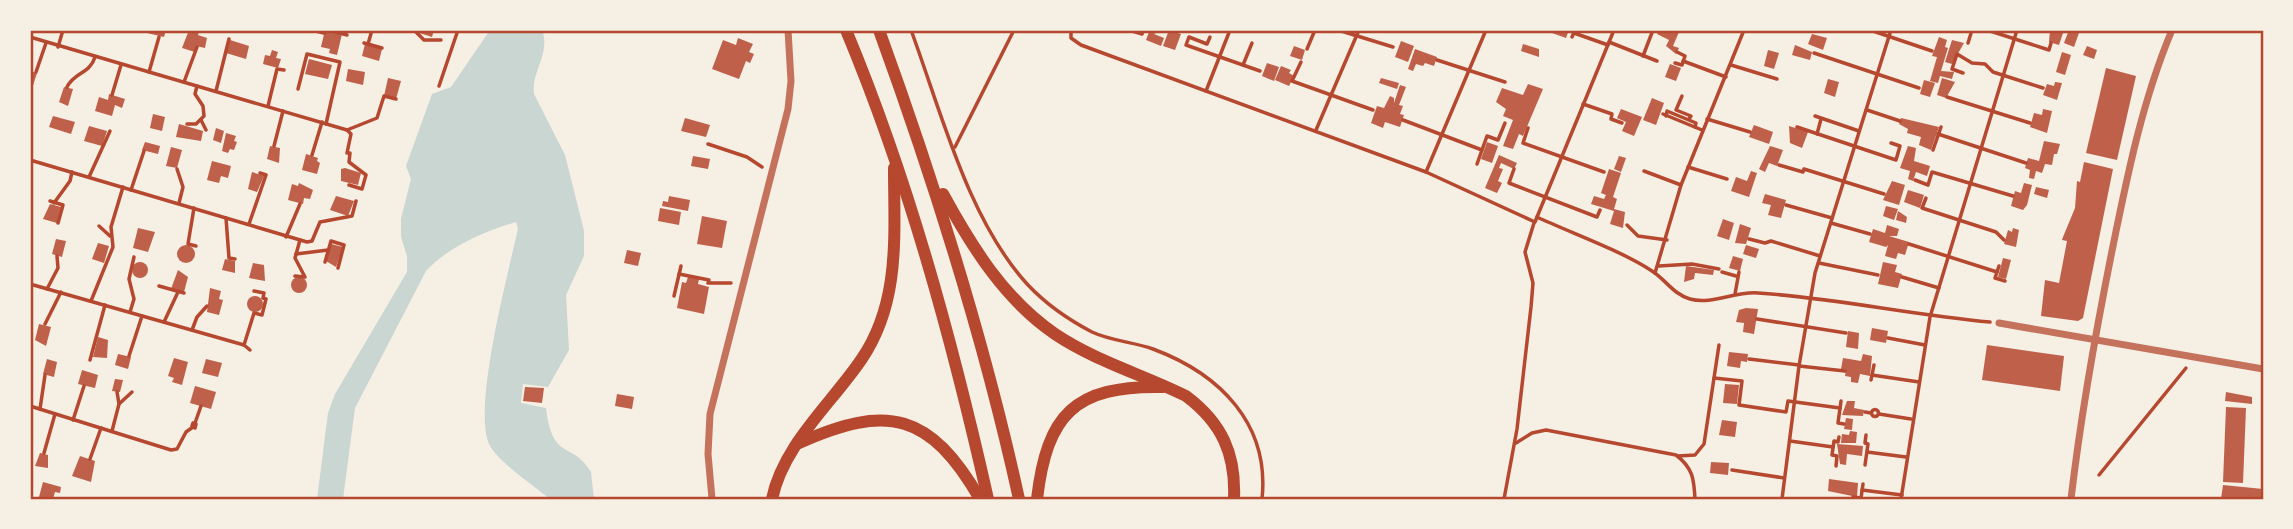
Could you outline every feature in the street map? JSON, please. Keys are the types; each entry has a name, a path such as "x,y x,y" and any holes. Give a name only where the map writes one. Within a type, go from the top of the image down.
{"main road":[{"path":"846,30 894,153 946,325 988,499"},
{"path":"879,30 930,169 990,375 1019,499"},
{"path":"772,499 782,467 862,359 889,301 894,255 894,153"},
{"path":"930,169 964,233 993,274 1022,308 1056,335 1186,396 1217,424 1230,450 1235,475 1234,499"},
{"path":"1037,499 1042,458 1048,439 1061,419 1083,401 1107,393 1146,386 1167,387"},
{"path":"799,443 831,429 865,419 894,421 926,434 949,451 980,499"}],"street":[{"path":"712,499 708,454 710,414 788,109 791,81 788,30"},
{"path":"2071,499 2095,338 2124,194 2152,78 2172,30"},
{"path":"1998,323 2263,369"}],"path":[{"path":"58,47 63,30"},
{"path":"312,30 324,33 328,30 347,35"},
{"path":"372,30 366,44 382,48"},
{"path":"414,30 424,40 441,40"},
{"path":"439,86 458,30"},
{"path":"911,30 976,201 1003,253 1044,299 1095,333 1153,349 1182,362 1210,377 1234,399 1247,418 1261,454 1262,499"},
{"path":"955,149 1014,30"},
{"path":"1071,30 1071,38 1081,45 1426,172 1655,273 1671,289 1688,299 1707,301 1753,292 1811,298 1930,317 1998,323"},
{"path":"1129,30 1142,34 1146,30 1154,32"},
{"path":"1206,91 1230,30"},
{"path":"1307,49 1315,30"},
{"path":"1338,30 1393,47"},
{"path":"1316,131 1359,30"},
{"path":"1426,172 1486,30"},
{"path":"1504,499 1515,445 1533,283 1526,260 1529,237 1614,30"},
{"path":"1643,56 1653,30"},
{"path":"1655,273 1667,240 1681,185 1744,30"},
{"path":"1870,30 1932,51"},
{"path":"1782,499 1799,365 1818,262 1891,30"},
{"path":"1968,43 1972,30"},
{"path":"1987,30 2049,50 2051,43"},
{"path":"1853,497 1861,498 1863,487 1902,497 1912,419 1930,317 2017,30"},
{"path":"1574,33 1657,61"},
{"path":"30,37 348,130 377,118 384,96 396,99"},
{"path":"149,72 159,37"},
{"path":"1210,37 1207,44 1189,37 1186,45 1260,71"},
{"path":"216,91 229,39"},
{"path":"36,72 46,43"},
{"path":"1244,65 1252,43"},
{"path":"184,82 197,47"},
{"path":"1675,62 1682,65 1685,56 1677,52"},
{"path":"1814,53 1919,88"},
{"path":"299,89 307,54 340,62 324,123 312,155"},
{"path":"1964,73 1952,69 1957,54 1972,63 1983,63 2003,76 2043,89"},
{"path":"67,87 72,78 90,68 94,57"},
{"path":"1437,60 1506,82"},
{"path":"1683,61 1726,77"},
{"path":"1301,62 1293,81 1373,110"},
{"path":"112,94 121,65"},
{"path":"1731,65 1777,79"},
{"path":"268,106 277,69 284,70"},
{"path":"187,124 194,125 201,120 205,110 195,94 197,86"},
{"path":"1682,96 1676,110 1691,116 1688,122"},
{"path":"1947,97 2030,123"},
{"path":"1583,104 1612,114 1611,119 1622,123"},
{"path":"1867,110 1900,121"},
{"path":"274,146 283,111"},
{"path":"1664,115 1688,122 1702,131"},
{"path":"1815,116 1860,132"},
{"path":"1817,134 1822,118"},
{"path":"1707,119 1750,132"},
{"path":"201,120 206,130"},
{"path":"1403,120 1482,150"},
{"path":"1477,164 1487,136 1498,141 1505,123"},
{"path":"1797,127 1896,160 1900,146 1891,143"},
{"path":"1933,150 1941,127"},
{"path":"1528,128 1522,143 1604,172"},
{"path":"348,130 351,134 347,153 350,153 349,162 366,175 362,189 349,185"},
{"path":"89,177 110,131"},
{"path":"1938,134 2026,163"},
{"path":"708,144 747,157 771,171"},
{"path":"131,190 144,151"},
{"path":"30,160 300,240 312,241 320,222 352,216 356,201"},
{"path":"1779,165 1884,194"},
{"path":"1688,167 1727,179"},
{"path":"177,169 183,187 179,204"},
{"path":"1514,169 1509,183 1597,217 1600,210"},
{"path":"1644,171 1681,185"},
{"path":"1915,180 1928,185 1933,172 2013,196"},
{"path":"58,223 63,205 52,202 70,181 72,173"},
{"path":"249,225 266,175 260,173"},
{"path":"91,301 113,247 110,236 123,187"},
{"path":"1926,198 1922,208 1996,232 2004,240"},
{"path":"286,237 300,204"},
{"path":"1786,205 1870,234"},
{"path":"194,208 188,244 196,246"},
{"path":"226,218 229,258 235,260"},
{"path":"1627,225 1638,236 1667,240"},
{"path":"99,226 110,236"},
{"path":"1749,239 1765,243 1771,241 1820,256"},
{"path":"295,276 305,279 295,260 300,240"},
{"path":"325,262 331,241 344,245 338,268"},
{"path":"1909,244 1997,272"},
{"path":"296,254 328,250"},
{"path":"47,289 58,268 57,256"},
{"path":"130,312 134,299 129,279 134,257"},
{"path":"1818,262 1878,275"},
{"path":"1659,265 1692,264 1738,274 1735,294"},
{"path":"1999,265 1995,278 2005,281"},
{"path":"674,296 681,266"},
{"path":"679,274 709,280 708,283 723,281 743,286"},
{"path":"1902,277 1940,289"},
{"path":"30,284 244,345 250,350"},
{"path":"159,286 184,293"},
{"path":"244,345 254,313 262,315 266,299 263,298 264,293 254,291"},
{"path":"45,324 61,292"},
{"path":"164,322 178,292"},
{"path":"90,360 105,305"},
{"path":"192,330 197,317 207,306"},
{"path":"130,356 142,316"},
{"path":"1757,319 1846,333"},
{"path":"1888,338 1925,345"},
{"path":"1515,445 1532,433 1546,430 1676,455 1695,455 1704,444 1718,345"},
{"path":"1749,359 1845,371"},
{"path":"2099,475 2190,362"},
{"path":"1874,365 1872,378 1919,382"},
{"path":"40,409 45,376"},
{"path":"1714,378 1742,381 1739,405 1786,412 1788,401 1840,408"},
{"path":"73,420 84,386"},
{"path":"119,404 132,391"},
{"path":"112,431 119,404 117,392"},
{"path":"1841,401 1838,423 1844,424"},
{"path":"30,406 173,450 194,425 201,406"},
{"path":"1864,412 1877,410 1879,414 1912,419"},
{"path":"44,453 55,414"},
{"path":"90,459 101,428"},
{"path":"1864,465 1867,452 1866,435"},
{"path":"1836,466 1837,456 1832,455 1839,437"},
{"path":"1790,441 1833,447"},
{"path":"1867,452 1907,457"},
{"path":"1676,455 1687,463 1693,474 1695,499"},
{"path":"1732,470 1784,478"}],"shaded area":[{"path":"490,30 542,30 544,39 534,94 565,155 584,231 584,256 566,295 569,350 548,387 523,384 521,403 546,408 549,425 558,444 577,457 591,472 594,499 550,499 509,467 490,446 485,428 488,373 518,229 516,222 468,241 445,254 426,271 355,408 343,499 317,499 328,413 335,394 407,272 407,256 401,237 401,219 411,179 406,166 432,94 451,87"}],"building":[{"path":"148,30 166,30 164,37 147,33"},
{"path":"189,30 199,31 198,35 207,38 205,48 196,46 195,52 182,48"},
{"path":"325,30 342,34 337,55 329,53 330,49 321,47"},
{"path":"434,30 432,37 416,32"},
{"path":"1169,30 1181,34 1175,50 1163,46"},
{"path":"1553,30 1569,30 1566,38 1552,33"},
{"path":"1658,30 1679,32 1673,46 1679,48 1676,54 1666,46 1669,40 1657,34"},
{"path":"2050,30 2063,33 2059,45 2049,42"},
{"path":"2069,30 2080,30 2074,47 2064,43"},
{"path":"1149,32 1164,38 1161,46 1146,40"},
{"path":"1812,34 1827,38 1823,50 1808,44"},
{"path":"1939,37 1947,40 1945,47 1948,48 1941,71 1954,72 1952,79 1940,76 1938,83 1930,81 1937,57 1932,56"},
{"path":"738,38 753,44 749,52 754,54 750,63 746,61 739,79 712,69 723,40 736,45"},
{"path":"230,40 249,46 246,59 226,53"},
{"path":"1952,40 1964,43 1952,64 1945,62"},
{"path":"1401,41 1414,46 1408,62 1395,57"},
{"path":"365,44 382,49 379,61 362,56"},
{"path":"1523,44 1539,49 1539,57 1521,51"},
{"path":"1795,45 1812,52 1810,60 1792,55"},
{"path":"1294,46 1305,50 1302,60 1290,56"},
{"path":"2087,46 2097,50 2094,59 2083,55"},
{"path":"1415,49 1437,57 1434,66 1416,64 1413,71 1408,69"},
{"path":"272,50 278,52 276,58 281,59 278,68 263,64 265,55 270,56"},
{"path":"1768,50 1779,53 1774,69 1764,66"},
{"path":"2062,52 2071,55 2065,75 2056,72"},
{"path":"309,59 332,65 328,79 305,74"},
{"path":"1267,63 1279,67 1274,81 1262,76"},
{"path":"1670,64 1681,68 1676,81 1665,77"},
{"path":"1281,66 1291,70 1289,73 1294,76 1289,86 1275,80"},
{"path":"2106,68 2136,76 2117,160 2086,153"},
{"path":"348,69 365,72 363,85 346,81"},
{"path":"30,71 37,73 30,95"},
{"path":"388,78 401,81 396,99 384,96"},
{"path":"1381,78 1399,83 1397,89 1379,83"},
{"path":"1942,78 1955,82 1946,98 1937,95"},
{"path":"1828,79 1839,82 1835,97 1824,93"},
{"path":"1924,80 1935,83 1930,97 1920,94"},
{"path":"2055,82 2062,83 2057,100 2043,95 2047,84 2054,86"},
{"path":"1528,84 1543,89 1523,136 1519,134 1513,149 1503,146 1513,120 1503,116 1506,109 1496,102 1502,88 1523,95"},
{"path":"1400,85 1406,87 1399,105 1403,106 1400,114 1404,115 1400,127 1385,122 1383,128 1371,123 1377,106 1384,108 1390,96 1394,98 1394,103"},
{"path":"64,87 73,89 68,106 59,102"},
{"path":"109,94 125,99 122,108 115,105 112,116 95,111 99,97 108,100"},
{"path":"1652,98 1664,103 1656,125 1643,120"},
{"path":"1621,109 1642,117 1634,136 1622,131 1626,122 1617,118"},
{"path":"2043,109 2052,111 2047,133 2030,127 2034,113 2042,115"},
{"path":"153,114 165,117 162,131 150,128"},
{"path":"53,116 75,122 71,134 49,127"},
{"path":"685,118 710,125 706,137 681,131"},
{"path":"1901,118 1939,127 1931,150 1919,145 1921,137 1907,133 1908,129 1899,124"},
{"path":"179,124 203,131 201,141 176,137"},
{"path":"1754,125 1773,132 1769,144 1749,137"},
{"path":"89,126 107,131 102,146 84,141"},
{"path":"1789,126 1808,132 1802,148 1790,143"},
{"path":"216,128 224,131 221,143 213,140"},
{"path":"226,133 236,136 234,141 237,142 234,150 230,149 228,153 222,151"},
{"path":"2044,141 2060,144 2057,154 2054,154 2052,165 2045,164 2042,173 2036,171 2034,179 2029,178 2030,170 2025,168 2028,158 2039,161"},
{"path":"145,142 160,146 158,154 142,150"},
{"path":"1487,142 1498,146 1492,163 1481,159"},
{"path":"270,146 280,148 279,163 267,159"},
{"path":"1770,146 1783,150 1777,166 1769,163 1765,172 1759,169"},
{"path":"1908,146 1916,148 1914,161 1930,166 1927,176 1916,172 1913,181 1908,179 1910,171 1900,168"},
{"path":"171,147 182,150 177,168 166,166"},
{"path":"306,154 318,158 320,163 317,174 302,170"},
{"path":"1499,155 1517,163 1514,169 1501,163 1499,168 1503,169 1498,181 1502,183 1497,193 1485,188"},
{"path":"693,156 710,159 708,169 691,166"},
{"path":"1619,156 1626,158 1621,172 1614,169"},
{"path":"212,161 231,166 228,178 221,176 219,183 207,180"},
{"path":"2084,162 2113,169 2083,318 2078,321 2041,316 2045,280 2059,283 2067,241 2062,240 2075,208 2077,181 2080,182"},
{"path":"341,169 361,173 358,185 341,181"},
{"path":"1609,169 1621,173 1613,197 1617,199 1614,209 1625,212 1623,228 1610,224 1614,211 1591,204 1594,196 1604,199 1606,195 1601,193"},
{"path":"1751,171 1757,173 1749,197 1731,191 1736,177 1747,181"},
{"path":"252,172 264,176 257,192 248,189"},
{"path":"1892,181 1905,185 1899,205 1883,200"},
{"path":"299,183 313,190 310,199 304,198 303,204 288,200 292,184 298,186"},
{"path":"2024,183 2032,185 2023,210 2011,206 2015,191 2021,193"},
{"path":"2036,187 2049,190 2047,198 2034,194"},
{"path":"1908,190 1924,195 1920,208 1904,202"},
{"path":"1765,194 1786,200 1781,218 1768,215 1771,205 1762,203"},
{"path":"336,196 354,201 348,216 330,210"},
{"path":"669,196 690,200 688,211 662,206 663,201 668,202"},
{"path":"50,204 61,207 57,223 43,219"},
{"path":"1886,206 1898,209 1894,220 1883,216"},
{"path":"660,208 681,212 679,225 658,221"},
{"path":"1898,211 1907,217 1906,223 1896,220"},
{"path":"702,216 727,221 722,248 697,244"},
{"path":"1723,219 1734,223 1729,240 1717,236"},
{"path":"1740,224 1751,228 1746,244 1735,243"},
{"path":"1887,225 1899,229 1897,236 1889,236 1909,242 1905,255 1898,253 1896,259 1885,256 1888,245 1886,247 1869,242 1873,229 1885,233"},
{"path":"138,228 155,232 148,252 133,248"},
{"path":"2013,228 2019,230 2016,247 2004,244 2008,230 2012,232"},
{"path":"56,239 66,241 62,257 52,254"},
{"path":"98,243 109,246 104,263 92,259"},
{"path":"331,244 343,247 336,267 326,261"},
{"path":"186,245 192,248 195,254 192,260 186,263 180,260 177,254 180,248"},
{"path":"1746,245 1759,249 1756,258 1743,254"},
{"path":"627,250 641,253 638,266 624,263"},
{"path":"1733,256 1743,259 1740,271 1729,268"},
{"path":"2003,258 2011,260 2006,279 1998,277"},
{"path":"225,259 235,261 235,273 222,270"},
{"path":"140,262 146,264 146,276 140,278 134,276 132,270 134,264"},
{"path":"1883,262 1897,265 1895,272 1902,274 1898,288 1878,284"},
{"path":"253,263 264,265 265,281 249,278"},
{"path":"1686,266 1714,270 1713,275 1695,273 1694,279 1684,282"},
{"path":"178,270 188,277 184,292 171,289"},
{"path":"299,277 307,285 299,293 291,285"},
{"path":"688,277 699,279 698,284 709,287 704,314 677,308 682,282 686,283"},
{"path":"210,288 221,291 219,299 223,300 219,315 207,312"},
{"path":"255,296 263,304 255,312 247,304"},
{"path":"1758,309 1754,334 1743,332 1744,323 1736,322 1739,310"},
{"path":"39,324 51,327 46,346 35,340"},
{"path":"1872,328 1888,331 1886,343 1870,340"},
{"path":"1848,331 1859,333 1858,349 1846,347"},
{"path":"98,337 108,340 107,358 93,357"},
{"path":"1987,345 2064,356 2060,391 1982,380"},
{"path":"1729,352 1748,354 1747,362 1741,361 1740,368 1727,366"},
{"path":"118,354 131,357 128,369 115,365"},
{"path":"1863,354 1872,356 1870,376 1860,374 1858,383 1851,382 1851,377 1845,376 1846,370 1841,369 1843,358 1861,361"},
{"path":"174,358 188,362 182,385 172,382 174,378 168,376"},
{"path":"47,359 57,362 54,377 43,374"},
{"path":"206,359 222,363 218,377 202,373"},
{"path":"82,370 98,375 95,388 78,384"},
{"path":"115,379 123,380 120,392 112,391"},
{"path":"1725,384 1739,385 1737,404 1723,403"},
{"path":"195,386 216,392 211,409 190,403"},
{"path":"525,387 544,388 542,403 523,401"},
{"path":"2226,392 2252,397 2252,404 2225,401"},
{"path":"617,394 634,397 632,409 615,406"},
{"path":"1847,401 1855,401 1854,408 1864,410 1863,416 1842,415"},
{"path":"2226,407 2246,408 2243,483 2223,482"},
{"path":"1846,418 1853,419 1852,430 1844,429"},
{"path":"1722,420 1737,422 1735,437 1719,435"},
{"path":"1850,431 1857,432 1856,443 1841,443 1842,434 1849,435"},
{"path":"1837,444 1863,446 1862,456 1847,454 1846,465 1840,464"},
{"path":"40,453 48,455 48,468 35,466"},
{"path":"80,456 95,461 91,482 72,476"},
{"path":"1711,462 1729,463 1728,475 1710,473"},
{"path":"1829,479 1858,483 1857,497 1828,491"},
{"path":"43,482 61,487 60,493 55,492 53,499 39,497"},
{"path":"2223,485 2263,489 2262,499 2221,499"}]}
